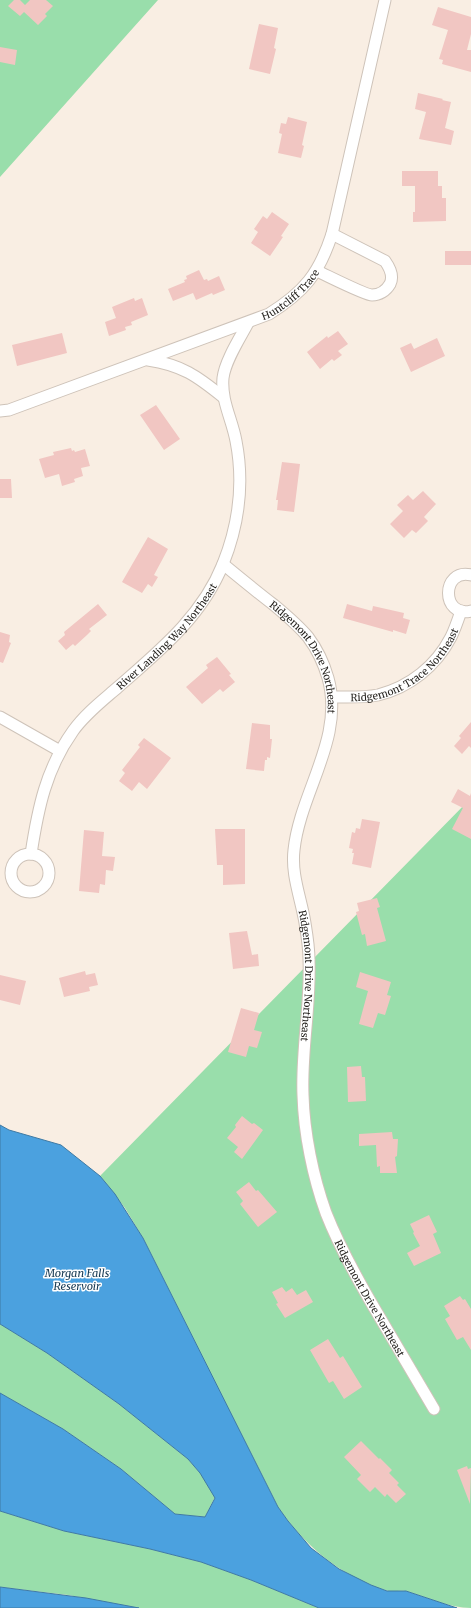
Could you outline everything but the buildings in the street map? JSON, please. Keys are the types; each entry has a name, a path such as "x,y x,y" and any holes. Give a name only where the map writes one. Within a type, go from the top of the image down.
{"street":[{"name":"Huntcliff Trace","path":"0,411 10,410 248,323 269,314 288,303 303,289 317,271 326,253 332,234 385,0"},
{"path":"317,271 370,296 382,293 390,283 392,273 385,261 332,234"},
{"name":"River Landing Way Northeast","path":"30,854 37,812 44,786 60,751 74,730 91,711 184,628 207,596 223,564 236,524 240,483 236,441 223,397 223,377 236,345 248,323"},
{"path":"147,360 168,363 184,370 202,380 223,397"},
{"name":"Ridgemont Drive Northeast","path":"223,564 292,620 307,635 324,664 329,681 332,698 332,716 329,734 298,824 294,851 295,877 305,923 309,959 309,984 302,1066 305,1126 317,1183 335,1234 359,1282 434,1409"},
{"path":"466,611 456,608 449,598 449,585 460,575 471,575"},
{"name":"Ridgemont Trace Northeast","path":"332,698 377,695 395,690 413,680 429,668 442,653 466,611"},
{"path":"0,717 60,751"}],"green space":[{"path":"0,0 158,0 0,177"},
{"path":"471,798 471,1608 463,1608 447,1605 406,1591 388,1591 369,1584 338,1568 324,1558 288,1521 278,1507 143,1238 125,1208 100,1176"},
{"path":"0,1324 47,1353 119,1404 188,1459 200,1473 215,1497 205,1517 175,1514 121,1469 63,1429 0,1393"},
{"path":"0,1511 64,1531 150,1549 201,1562 251,1580 319,1608 138,1608 68,1595 0,1587"}],"water":[{"name":"Morgan Falls Reservoir","path":"0,1125 9,1130 61,1145 100,1176 115,1194 143,1238 278,1507 311,1548 339,1569 371,1585 387,1591 406,1591 457,1608 319,1608 251,1580 201,1562 150,1549 64,1531 0,1511 0,1393 63,1429 121,1469 175,1514 205,1517 215,1498 200,1473 188,1459 119,1404 47,1353 0,1324"},
{"path":"0,1587 86,1598 139,1608 0,1608"}]}
